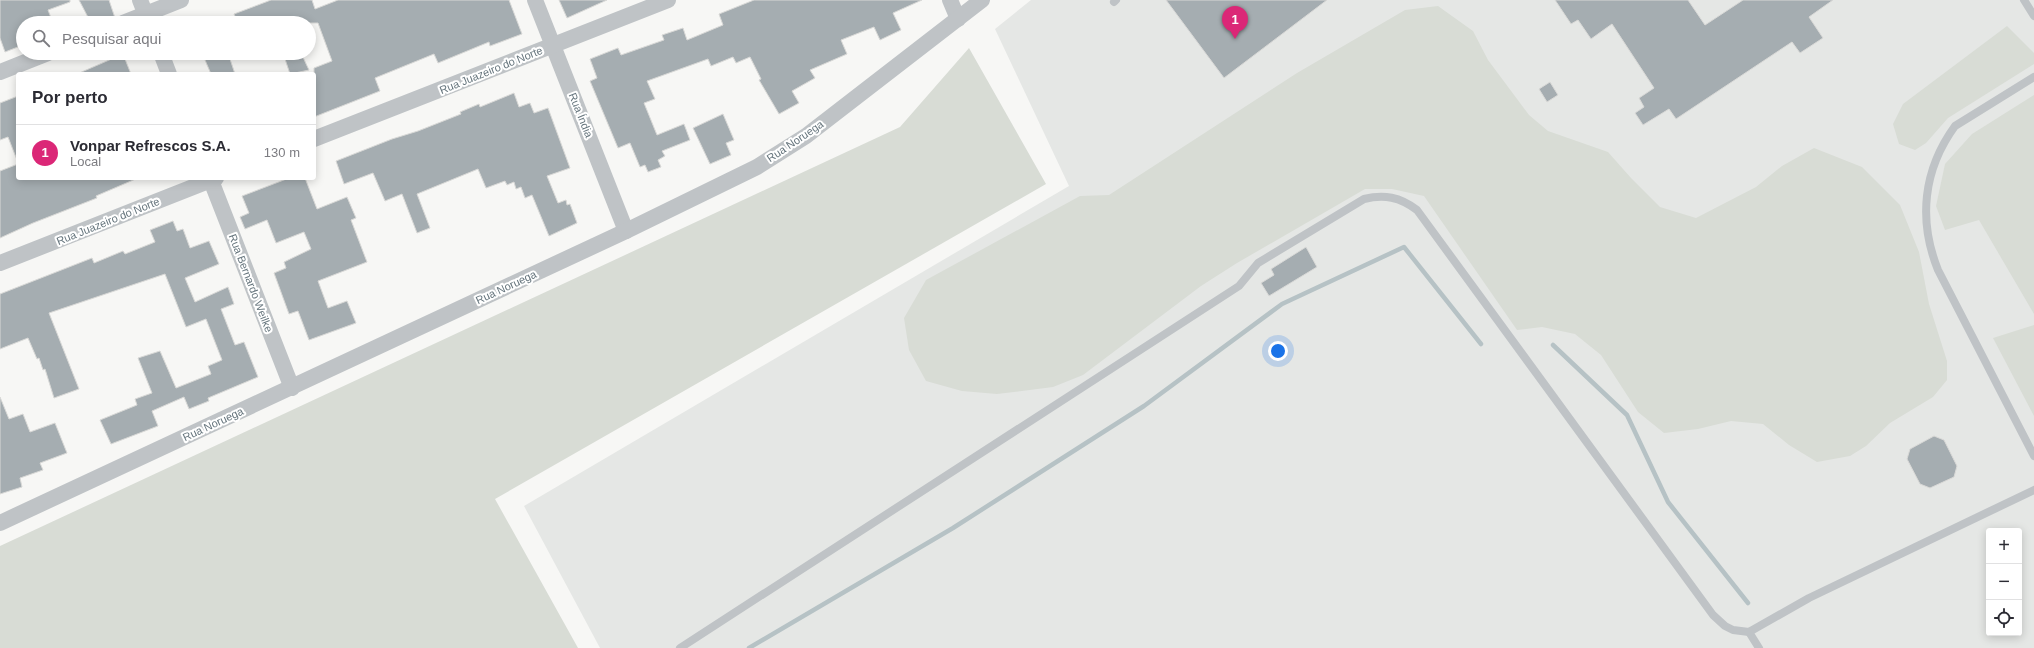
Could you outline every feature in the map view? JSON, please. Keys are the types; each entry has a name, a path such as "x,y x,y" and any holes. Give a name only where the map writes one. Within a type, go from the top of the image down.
{"street":[{"path":"145,12 181,0"},
{"name":"Rua Índia","path":"535,0 626,231"},
{"name":"Rua Juazeiro do Norte","path":"316,139 668,0"},
{"path":"950,0 958,19"},
{"name":"Rua Noruega","path":"0,523 292,388 728,182 782,152 833,116 982,0"},
{"path":"0,72 30,60"},
{"path":"163,60 168,72"},
{"name":"Rua Juazeiro do Norte","path":"0,263 209,180"},
{"name":"Rua Bernardo Weilke","path":"212,180 292,388"}],"lane":[{"path":"2024,0 2034,16"},
{"path":"2034,76 1955,126 1946,138 1934,165 1926,193 1925,209 1928,240 1938,270 2034,456"},
{"path":"680,648 1239,286 1258,262 1364,199 1384,196 1402,200 1417,210 1713,615 1729,628 1749,632 1810,598 2034,490"},
{"path":"1749,632 1759,648"}],"shaded area":[{"path":"1031,0 2034,0 2034,648 600,648 524,506 1069,186 995,29"},
{"path":"1438,6 1473,31 1488,60 1529,115 1548,131 1608,152 1660,207 1696,218 1756,187 1782,166 1814,148 1862,167 1900,205 1919,252 1929,304 1947,361 1947,380 1933,397 1890,423 1866,446 1850,456 1817,462 1789,445 1763,424 1731,421 1698,429 1664,433 1638,412 1601,355 1575,334 1542,327 1517,330 1424,196 1392,189 1365,189 1237,263 1201,286 1083,375 1053,387 997,394 962,391 926,381 909,350 904,318 926,280 1080,196 1109,195 1297,73 1405,10"},
{"path":"2007,26 2034,53 2034,64 1948,118 1926,143 1915,150 1899,144 1893,124 1903,104"},
{"path":"969,48 1046,184 495,499 578,648 0,648 0,546 900,127"},
{"path":"2034,95 2034,314 1979,220 1945,230 1936,206 1945,164 1972,134"},
{"path":"2034,325 2034,416 1993,338"}],"building":[{"path":"0,0 70,0 70,2 48,10 50,16 16,16 16,48 5,52 0,38"},
{"path":"79,0 109,0 114,16 87,16"},
{"path":"271,0 312,0 315,9 338,0 509,0 522,34 490,46 489,42 438,63 434,54 375,78 380,91 316,116 316,72 314,72 314,68 332,61 318,23 316,23 316,16 235,16 234,14"},
{"path":"559,0 607,0 567,18"},
{"path":"754,0 922,0 893,13 901,30 880,40 874,27 841,40 847,54 810,70 815,78 792,91 799,103 779,114 759,80 761,79 750,57 736,63 733,57 711,66 708,59 647,81 655,99 644,103 657,135 684,124 690,140 662,151 665,156 658,160 661,167 648,172 645,165 640,167 630,143 618,148 590,81 597,78 590,59 618,48 621,55 664,40 662,35 683,28 687,40 723,25 719,14"},
{"path":"1166,0 1327,0 1224,78"},
{"path":"1555,0 1688,0 1705,25 1743,0 1833,0 1809,17 1823,38 1800,53 1792,42 1676,119 1669,109 1643,125 1635,113 1644,107 1639,98 1654,88 1612,24 1591,39 1578,20 1571,24"},
{"path":"109,60 125,60 130,72 82,72"},
{"path":"205,60 230,60 234,72 210,72"},
{"path":"285,60 304,60 309,70 300,72 289,72"},
{"path":"1550,82 1558,95 1547,102 1539,89"},
{"path":"514,93 519,107 530,103 534,113 548,108 570,168 547,176 558,203 566,200 567,205 570,204 577,223 549,236 532,195 525,198 521,187 516,189 514,182 507,185 505,181 486,188 478,169 417,194 430,228 417,233 402,194 385,201 373,173 344,184 336,161 461,114 460,112 479,104 480,107"},
{"path":"16,97 16,157 8,137 0,140 0,103"},
{"path":"723,114 734,140 726,143 731,155 710,164 693,128"},
{"path":"16,165 16,180 133,180 96,196 97,198 33,223 0,238 0,171"},
{"path":"284,180 306,180 317,209 347,197 356,218 351,220 367,262 318,281 328,308 347,301 356,323 309,340 298,311 289,314 274,273 286,268 284,262 311,249 304,232 276,243 267,220 245,229 240,217 249,213 242,196"},
{"path":"173,221 177,231 183,229 190,248 209,241 219,264 185,278 195,302 228,287 234,304 221,309 235,345 244,342 258,377 208,398 209,401 189,409 184,397 152,411 158,426 111,444 100,420 137,405 135,399 152,393 138,358 160,351 176,388 211,374 208,366 222,360 206,319 186,327 165,274 49,313 79,389 54,398 45,369 43,370 39,358 37,359 28,338 0,349 0,294 92,258 94,263 123,251 125,254 155,242 150,230"},
{"path":"1306,247 1317,267 1269,296 1261,283 1274,275 1271,269"},
{"path":"0,397 9,419 23,414 30,432 55,423 67,453 40,463 43,470 20,478 22,487 0,494"},
{"path":"1934,436 1944,440 1957,466 1954,477 1930,488 1920,484 1907,459 1910,449"}],"waterway":[{"path":"749,648 953,528 1144,406 1282,304 1404,247 1481,344"},
{"path":"1553,345 1627,415 1668,502 1748,603"}],"place":[{"name":"Vonpar Refrescos S.A.","path":"1235,39"}]}
